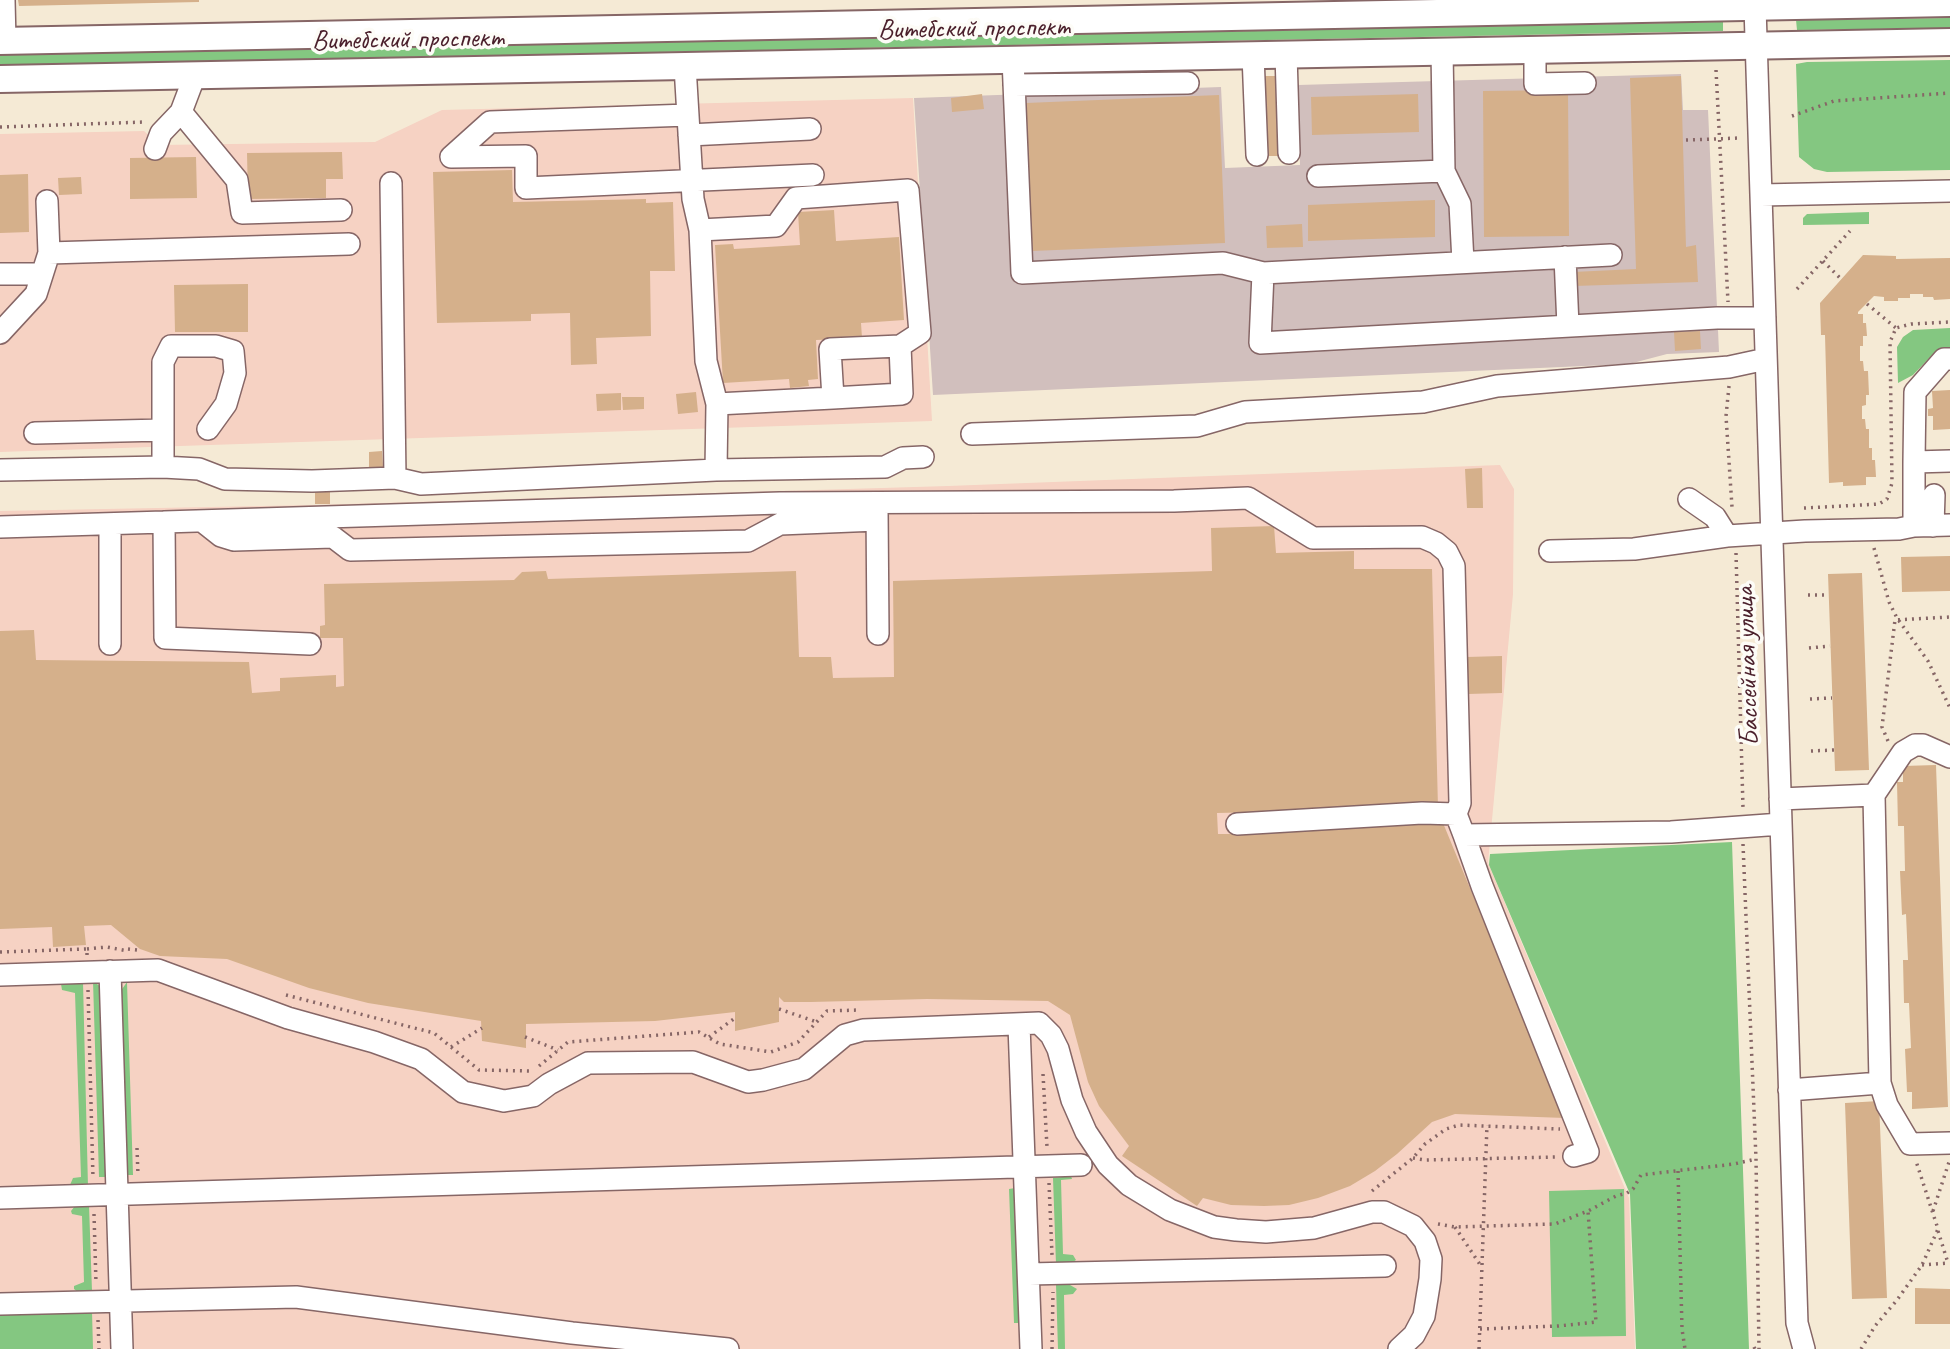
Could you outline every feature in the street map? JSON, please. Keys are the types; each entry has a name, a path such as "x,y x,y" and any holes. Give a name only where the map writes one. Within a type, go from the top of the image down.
{"main road":[{"name":"Витебский проспект","path":"2,41 1950,3"},
{"name":"Витебский проспект","path":"0,79 685,66 1013,72 1253,55 1950,42"}],"street":[{"path":"2,41 4,0"},
{"name":"Бассейная улица","path":"1755,7 1797,1323 1804,1349"},
{"path":"1535,48 1535,84 1585,83"},
{"path":"1443,51 1444,171 1460,204 1463,262"},
{"path":"1286,54 1289,153"},
{"path":"1253,55 1257,155"},
{"path":"685,66 693,199 700,230 706,361 717,404 716,470"},
{"path":"1188,83 1013,72 1022,273 1223,262 1263,272 1611,255"},
{"path":"155,149 161,133 181,112 195,75"},
{"path":"181,112 237,180 242,213 341,210"},
{"path":"810,129 490,122 451,157 526,156 526,188 813,175"},
{"path":"1318,176 1444,171"},
{"path":"391,183 395,478"},
{"path":"700,230 776,226 796,198 908,190 920,333 900,345 830,349 833,398"},
{"path":"1761,195 1950,191"},
{"path":"0,333 36,294 49,253 47,201"},
{"path":"49,253 349,244"},
{"path":"1565,257 1568,326"},
{"path":"1263,272 1260,344 1568,326 1765,318"},
{"path":"0,274 42,274"},
{"path":"717,404 902,394 900,345"},
{"path":"163,467 163,362 171,346 216,346 233,351 235,373 226,404 208,429"},
{"path":"972,434 1197,426 1245,412 1423,402 1497,386 1729,367 1766,359"},
{"path":"1932,526 1914,462 1915,392 1944,359 1950,359"},
{"path":"35,433 163,430"},
{"path":"0,470 163,467 199,469 225,479 313,481 395,478 421,484 716,470 885,467 903,458 923,457"},
{"path":"1914,462 1950,461"},
{"path":"1932,526 1934,495"},
{"path":"202,521 221,536 234,540 333,537 350,550 748,541 780,524 877,511 1248,498 1314,538 1422,537 1436,543 1447,552 1454,566 1460,803 1456,814 1588,1152 1574,1156"},
{"path":"1689,499 1715,517 1727,536"},
{"path":"0,527 767,504 877,511"},
{"path":"877,511 878,634"},
{"path":"164,522 165,638 310,644"},
{"path":"110,524 110,644"},
{"path":"1550,551 1634,549 1727,536 1932,526"},
{"path":"1950,757 1923,745 1915,745 1903,752 1874,794 1880,1083 1887,1105 1910,1144 1950,1143"},
{"path":"1780,799 1874,794"},
{"path":"1237,824 1422,813 1456,814"},
{"path":"1464,835 1671,832 1781,824"},
{"path":"0,975 158,970 288,1018 374,1042 421,1059 463,1092 504,1101 533,1096 588,1063 693,1062 748,1082 804,1069 845,1035 863,1030 1039,1023 1051,1035 1058,1049 1072,1100 1086,1132 1108,1165 1129,1185 1170,1210 1214,1227 1266,1232 1314,1228 1372,1212 1384,1212 1413,1226 1424,1241 1431,1259 1430,1279 1424,1316 1413,1335 1399,1349"},
{"path":"110,971 122,1349"},
{"path":"1019,1025 1031,1349"},
{"path":"1789,1090 1880,1083"},
{"path":"0,1198 1081,1165"},
{"path":"1029,1274 1385,1266"},
{"path":"0,1304 296,1297 572,1333 728,1349"},
{"name":"Бассейная улица","path":"1789,1349 1797,1323"}],"path":[{"path":"1716,70 1729,318"},
{"path":"1791,116 1834,101 1950,93"},
{"path":"0,127 146,122"},
{"path":"1686,140 1759,137"},
{"path":"1797,289 1850,231"},
{"path":"1823,261 1842,279"},
{"path":"1867,303 1896,328 1950,322"},
{"path":"1804,508 1879,504 1887,499 1891,492 1890,342 1896,328"},
{"path":"1869,529 1889,602 1897,618 1928,661 1950,708"},
{"path":"1808,596 1828,594"},
{"path":"1897,618 1950,617"},
{"path":"1897,618 1882,727 1897,762"},
{"path":"1809,648 1830,646"},
{"path":"1810,699 1832,698"},
{"path":"1811,751 1834,750"},
{"path":"0,953 107,947 149,954"},
{"path":"87,949 87,961"},
{"path":"128,949 129,960"},
{"path":"88,982 97,1291"},
{"path":"275,992 434,1033 479,1070 532,1071 568,1042 699,1032 720,1044 771,1052 798,1042 827,1011 866,1010"},
{"path":"779,1009 817,1022"},
{"path":"709,1037 735,1018"},
{"path":"451,1047 482,1028"},
{"path":"525,1037 558,1051"},
{"path":"1043,1068 1048,1160"},
{"path":"1372,1191 1413,1158 1425,1144 1446,1129 1459,1125 1579,1129"},
{"path":"1479,1349 1487,1125"},
{"path":"1910,1144 1949,1263 1922,1265"},
{"path":"1413,1158 1425,1160 1574,1156"},
{"path":"1482,1267 1455,1227 1555,1224 1633,1189 1641,1175 1756,1159"},
{"path":"1932,1212 1950,1160"},
{"path":"1678,1171 1682,1329 1685,1349"},
{"path":"1049,1176 1053,1264"},
{"path":"1480,1329 1596,1322 1588,1211"},
{"path":"1861,1349 1875,1326 1922,1265 1938,1229"},
{"path":"1052,1349 1053,1285"},
{"path":"97,1311 99,1349"}],"shaded area":[{"path":"1681,74 1683,110 1708,110 1719,352 1667,354 1629,364 933,395 914,98 1221,87 1225,168 1300,165 1298,85"},
{"path":"913,98 932,421 0,452 0,134 144,131 159,145 375,142 442,110"},
{"path":"1500,465 1514,489 1513,594 1488,863 1629,1198 1635,1349 0,1349 0,511 314,505 948,486"}],"green space":[{"path":"1950,18 1950,28 1797,30 1796,20"},
{"path":"1723,22 1723,31 0,65 0,55"},
{"path":"1950,60 1950,170 1827,172 1814,169 1799,157 1796,64"},
{"path":"1869,212 1869,224 1803,225 1803,218 1807,214"},
{"path":"1950,328 1950,351 1935,352 1913,375 1898,383 1897,347 1903,337 1913,330"},
{"path":"1732,842 1749,1349 1636,1349 1630,1194 1489,865 1490,854"},
{"path":"93,981 101,987 106,1177 99,1177"},
{"path":"83,982 88,1187 70,1185 73,1178 81,1177 75,993 62,990 61,984"},
{"path":"127,982 133,1175 125,1175 120,992"},
{"path":"1071,1176 1072,1179 1061,1180 1063,1254 1073,1255 1076,1260 1056,1264 1053,1178"},
{"path":"1015,1188 1020,1323 1014,1323 1009,1189"},
{"path":"1624,1189 1626,1336 1552,1337 1549,1191"},
{"path":"89,1205 92,1291 78,1292 74,1286 84,1282 82,1216 72,1214 71,1211 75,1206"},
{"path":"1056,1285 1070,1285 1077,1289 1073,1294 1064,1295 1065,1349 1058,1349"},
{"path":"92,1311 93,1349 0,1349 0,1313"}],"building":[{"path":"18,0 199,0 199,2 19,6"},
{"path":"1262,76 1278,76 1281,156 1265,156"},
{"path":"1681,76 1686,247 1696,245 1698,282 1574,286 1573,272 1636,269 1630,78"},
{"path":"1568,90 1569,236 1484,237 1483,91"},
{"path":"982,94 984,109 952,112 951,98"},
{"path":"1418,94 1419,132 1312,135 1311,97"},
{"path":"1219,95 1225,243 1032,251 1026,103"},
{"path":"342,152 343,179 326,179 326,198 248,199 247,153"},
{"path":"196,157 197,198 130,199 130,158"},
{"path":"512,170 513,202 646,199 646,203 673,202 675,271 650,271 651,336 596,338 597,364 571,365 570,313 531,314 531,321 437,323 433,172"},
{"path":"28,174 29,232 0,233 0,175"},
{"path":"81,177 82,194 59,195 58,178"},
{"path":"1435,200 1435,237 1308,241 1308,205"},
{"path":"834,210 836,241 899,237 904,320 861,323 862,338 816,340 818,379 808,380 809,386 790,388 789,379 723,383 715,245 733,244 734,249 800,245 798,212"},
{"path":"1302,224 1303,247 1267,248 1266,226"},
{"path":"1863,255 1896,256 1896,259 1950,258 1950,299 1934,300 1933,297 1923,297 1923,294 1910,294 1910,298 1884,301 1884,297 1874,296 1858,312 1863,314 1867,336 1863,336 1863,346 1860,346 1860,361 1863,361 1864,371 1868,371 1869,395 1866,395 1866,405 1862,406 1862,419 1865,419 1866,429 1869,429 1869,448 1872,448 1872,460 1875,460 1876,477 1866,477 1866,485 1843,486 1843,482 1829,483 1825,335 1821,335 1820,303"},
{"path":"248,284 248,332 175,332 174,285"},
{"path":"1700,331 1701,349 1675,351 1674,332"},
{"path":"1950,390 1950,429 1933,430 1933,416 1928,416 1928,409 1933,408 1932,391"},
{"path":"696,392 698,412 678,414 676,394"},
{"path":"621,393 621,410 597,411 596,394"},
{"path":"622,397 644,397 644,409 623,410"},
{"path":"382,451 383,467 369,468 369,452"},
{"path":"1482,468 1483,508 1467,508 1465,469"},
{"path":"315,490 330,490 330,504 315,504"},
{"path":"1274,526 1276,553 1354,551 1354,569 1432,569 1438,808 1217,813 1218,834 1236,834 1235,831 1443,823 1565,1118 1455,1114 1432,1122 1375,1171 1350,1186 1318,1198 1289,1205 1264,1206 1231,1205 1203,1198 1197,1206 1122,1156 1129,1146 1099,1106 1088,1082 1070,1015 1048,1001 927,999 784,1002 779,997 779,1022 735,1031 735,1012 655,1021 526,1024 526,1048 482,1041 481,1021 368,1003 309,988 227,959 160,956 140,949 111,925 84,926 86,945 53,947 52,927 0,929 0,631 34,630 36,660 249,662 252,693 280,691 280,678 336,675 336,687 344,686 343,638 320,638 320,626 325,625 324,584 514,580 522,572 546,571 548,579 796,571 799,657 831,657 833,678 894,677 893,581 1212,571 1211,528"},
{"path":"1950,556 1950,591 1902,592 1901,557"},
{"path":"1862,573 1869,770 1835,771 1828,574"},
{"path":"1502,656 1502,693 1468,694 1467,657"},
{"path":"1936,765 1948,1107 1912,1109 1912,1092 1907,1092 1905,1049 1911,1048 1909,1003 1904,1003 1903,960 1908,960 1906,914 1902,915 1900,871 1905,871 1904,826 1898,826 1897,782 1903,782 1903,766"},
{"path":"1879,1101 1887,1298 1852,1299 1845,1103"},
{"path":"1915,1288 1950,1289 1950,1324 1915,1324"}]}
